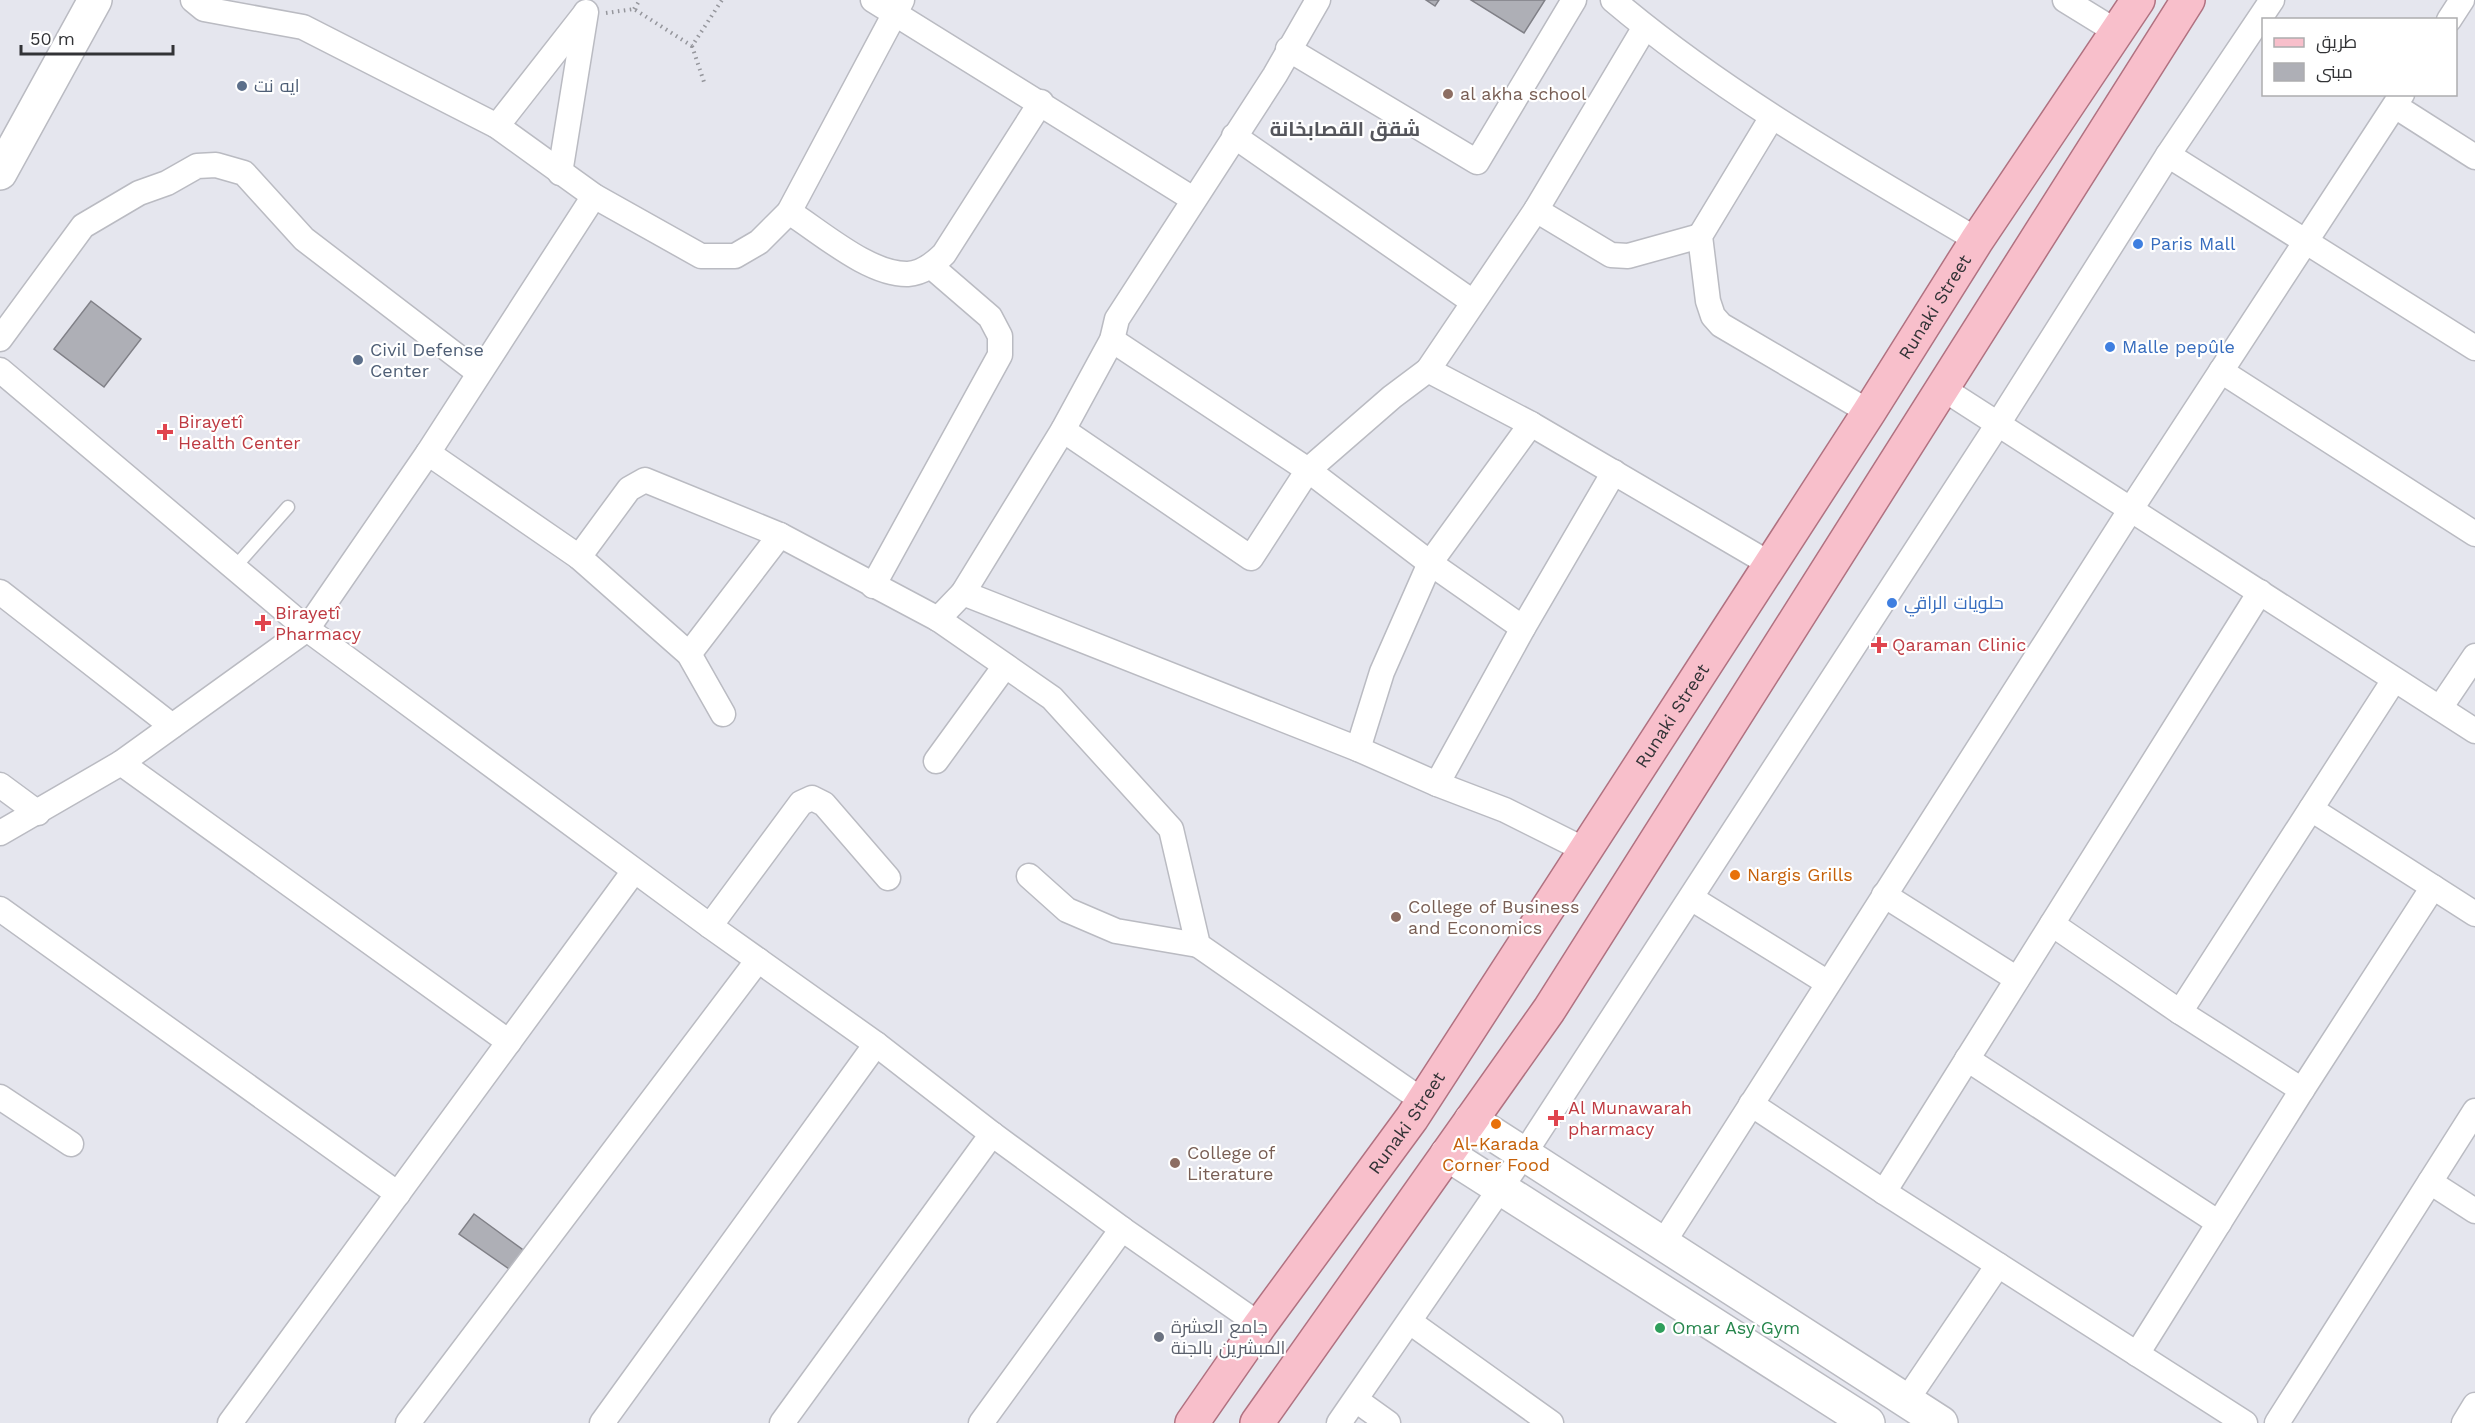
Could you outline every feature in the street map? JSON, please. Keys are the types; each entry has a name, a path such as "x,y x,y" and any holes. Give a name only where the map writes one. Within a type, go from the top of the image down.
{"main road":[{"path":"0,173 95,0"},
{"name":"Runaki Street","path":"1192,1423 1260,1324 1423,1101 1869,412 1977,240 2138,0"},
{"path":"1257,1423 1549,1010 2188,0"},
{"path":"2070,102 2108,127"},
{"path":"1471,1120 1941,1423"},
{"path":"1447,1154 1853,1419"}],"street":[{"path":"193,0 204,9 303,27 497,126 594,196 701,256 735,256 759,242 789,212 898,6"},
{"path":"873,0 898,6 1041,102 1193,199"},
{"path":"938,619 963,593 1063,430 1112,340 1118,319 1193,199 1275,75 1318,0"},
{"path":"1288,49 1477,162 1574,0"},
{"path":"1613,0 1645,27 1772,117 1977,240"},
{"path":"2065,0 2117,32"},
{"path":"1339,1423 1524,1154 1998,424 2168,155 2272,0"},
{"path":"2450,18 2462,0"},
{"path":"497,126 595,8"},
{"path":"560,173 595,8"},
{"path":"1063,430 1251,558 1308,470 1428,370 1536,210 1645,27"},
{"path":"1663,1243 2131,509 2398,100 2475,157"},
{"path":"789,212 866,262 909,274 932,267 944,254 1041,102"},
{"path":"1772,117 1700,236 1708,301 1713,316 1721,325 1869,412"},
{"path":"1234,136 1473,302"},
{"path":"2168,155 2475,348"},
{"path":"0,339 83,226 139,193 166,183 197,166 216,165 244,173 304,239 479,373"},
{"path":"0,833 122,763 308,629 428,453 594,196"},
{"path":"1536,210 1611,255 1628,256 1700,236"},
{"path":"873,586 1000,354 1000,336 990,317 932,267"},
{"path":"1112,340 1308,470 1430,563 1522,628"},
{"path":"0,370 308,629 634,871 876,1044 992,1134 1122,1229 1260,1324"},
{"path":"1428,370 1531,424 1770,564"},
{"path":"2221,371 2475,534"},
{"path":"1942,388 2475,730"},
{"path":"1358,749 1382,672 1430,563 1531,424"},
{"path":"428,453 579,557 689,654 723,714"},
{"path":"1437,784 1522,628 1614,472"},
{"path":"579,557 628,489 645,480 780,536 938,619 1052,698 1171,829 1198,945"},
{"path":"689,654 780,536"},
{"path":"0,592 172,726"},
{"path":"1884,1192 2260,592"},
{"path":"963,593 1358,749 1437,784 1505,810 1585,850"},
{"path":"2440,708 2475,656"},
{"path":"936,761 1005,666"},
{"path":"2180,1012 2394,680"},
{"path":"122,763 509,1042"},
{"path":"0,785 38,813"},
{"path":"710,926 801,803 812,798 824,804 888,878"},
{"path":"2311,809 2475,914"},
{"path":"230,1423 634,871"},
{"path":"1029,876 1066,910 1116,931 1198,945 1423,1101"},
{"path":"2137,1354 2302,1090 2433,887"},
{"path":"1884,895 2017,979"},
{"path":"1691,898 1828,983"},
{"path":"0,909 398,1194"},
{"path":"2052,924 2180,1012 2302,1090"},
{"path":"408,1423 758,960"},
{"path":"602,1423 876,1044"},
{"path":"1967,1059 2219,1223"},
{"path":"0,1097 71,1144"},
{"path":"1751,1104 2245,1423"},
{"path":"2277,1423 2475,1111"},
{"path":"782,1423 992,1134"},
{"path":"2430,1182 2475,1211"},
{"path":"981,1423 1122,1229"},
{"path":"1906,1401 1998,1265"},
{"path":"1410,1322 1551,1423"},
{"path":"1356,1400 1388,1423"},
{"path":"2464,1423 2475,1405"}],"lane":[{"path":"235,567 288,507"}],"path":[{"path":"634,9 640,0"},
{"path":"692,46 722,0"},
{"path":"595,8 634,9 692,46 704,82"}],"building":[{"path":"1426,0 1439,0 1435,6"},
{"path":"1471,0 1545,0 1524,33"},
{"path":"91,301 141,339 104,387 54,349"},
{"path":"474,1214 526,1252 512,1271 459,1234"}],"place":[{"name":"ايه نت","path":"242,86"},
{"name":"al akha school","path":"1448,94"},
{"name":"Paris Mall","path":"2138,244"},
{"name":"Malle pepûle","path":"2110,347"},
{"name":"Civil Defense Center","path":"358,360"},
{"name":"Birayetî Health Center","path":"165,432"},
{"name":"حلويات الراقي","path":"1892,603"},
{"name":"Birayetî Pharmacy","path":"263,623"},
{"name":"Qaraman Clinic","path":"1879,645"},
{"name":"Nargis Grills","path":"1735,875"},
{"name":"College of Business and Economics","path":"1396,917"},
{"name":"Al Munawarah pharmacy","path":"1556,1118"},
{"name":"Al-Karada Corner Food","path":"1496,1124"},
{"name":"College of Literature","path":"1175,1163"},
{"name":"Omar Asy Gym","path":"1660,1328"},
{"name":"جامع العشرة المبشرين بالجنة","path":"1159,1337"}],"district":[{"name":"شقق القصابخانة","path":"1345,129"}]}
